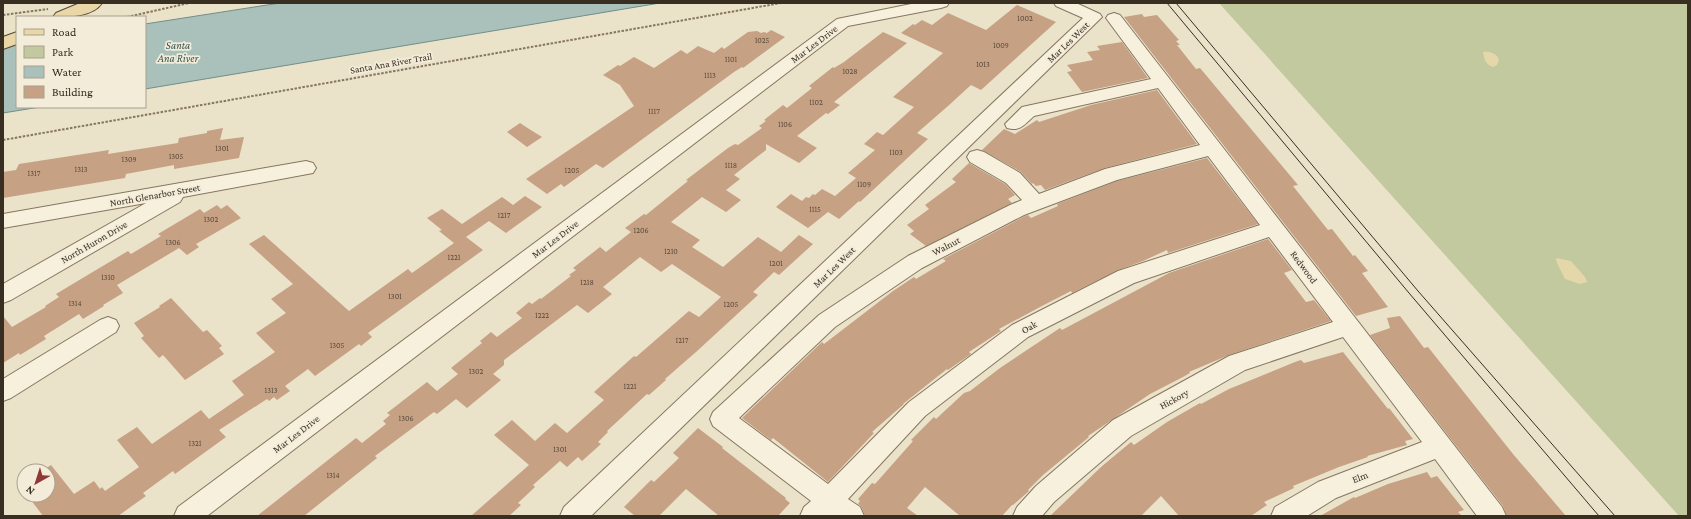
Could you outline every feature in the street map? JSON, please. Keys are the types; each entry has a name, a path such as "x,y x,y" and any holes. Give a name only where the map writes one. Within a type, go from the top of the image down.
{"main road":[{"path":"68,14 94,3"},
{"path":"3,44 16,38"}],"street":[{"name":"Mar Les Drive","path":"187,516 843,22 941,3"},
{"path":"1062,3 1104,18"},
{"name":"Redwood","path":"1104,18 1162,82 1493,516"},
{"name":"Mar Les West","path":"574,516 1104,18"},
{"path":"1014,124 1028,111 1162,82"},
{"name":"Walnut","path":"821,508 722,419 827,321 915,262 1017,210 1112,174 1213,148"},
{"path":"977,157 1013,178 1036,202"},
{"name":"North Glenarbor Street","path":"3,221 306,168"},
{"name":"North Huron Drive","path":"3,294 186,190"},
{"name":"Oak","path":"821,508 918,409 1020,331 1126,277 1274,228"},
{"path":"3,391 108,326"},
{"name":"Hickory","path":"1026,516 1045,494 1122,428 1237,363 1348,326"},
{"name":"Elm","path":"1284,516 1327,490 1440,446"},
{"path":"821,508 851,516"}],"path":[{"path":"131,16 189,3"},
{"name":"Santa Ana River Trail","path":"3,140 781,3"}],"green space":[{"path":"1219,3 1688,3 1688,516 1679,516"}],"sand":[{"path":"1483,52 1495,54 1499,60 1497,65 1493,67 1489,65"},
{"path":"1556,258 1571,261 1585,277 1587,282 1580,284 1565,279"}],"water":[{"name":"Santa Ana River","path":"280,3 660,3 146,89 146,24"},
{"path":"16,44 16,108 34,108 3,113 3,46"}],"building":[{"path":"1017,5 1056,22 981,90 971,85 917,133 928,139 860,202 859,201 839,219 828,212 808,228 776,207 791,194 802,201 806,197 809,198 813,194 815,195 822,189 835,196 856,178 848,173 875,150 864,144 877,132 883,135 914,107 893,97 943,53 901,33 913,24 915,25 922,20 932,25 948,13 986,30"},
{"path":"1142,14 1144,17 1157,15 1179,40 1176,41 1180,45 1177,45 1196,69 1200,68 1298,185 1293,186 1328,230 1332,229 1353,256 1355,255 1368,271 1362,273 1388,307 1356,316 1124,17"},
{"path":"771,30 785,37 743,68 742,67 734,72 603,168 596,164 564,187 561,184 547,194 526,179 634,106 620,85 603,75 618,65 620,66 634,57 654,68 681,50 687,54 698,46 714,53 722,47 724,49 748,32 757,31 767,33"},
{"path":"883,32 907,43 834,102 840,105 828,114 826,113 797,136 817,148 799,163 766,144 766,150 734,175 740,179 726,190 741,200 726,212 702,197 671,222 700,240 692,247 723,267 758,237 781,252 799,235 813,244 779,275 774,272 753,292 758,295 665,379 666,380 649,395 647,394 607,431 608,432 598,442 601,444 582,461 578,457 567,467 560,461 533,485 535,487 518,503 521,505 509,516 471,516 529,465 494,435 512,420 535,441 555,423 567,433 604,400 594,392 634,356 636,357 689,311 699,317 721,297 672,264 661,272 640,257 603,287 612,294 588,313 577,305 504,360 504,365 493,374 501,380 467,408 456,399 437,414 434,412 375,456 377,458 304,516 257,516 356,438 362,443 386,424 383,421 390,415 387,413 427,382 437,391 458,374 451,368 482,343 480,341 491,332 497,337 522,318 516,313 529,302 532,304 540,298 541,299 571,276 569,275 576,270 573,268 600,247 606,252 631,232 625,228 644,214 646,215 688,181 686,180 728,148 735,144 738,145 762,128 759,126 766,121 764,120 783,105 787,108 812,88 809,86 833,67 834,68 844,62"},
{"path":"1122,42 1148,78 1082,92 1067,72 1072,71 1067,65 1093,60 1087,52 1100,50 1097,46"},
{"path":"1157,90 1197,144 1105,168 1045,190 1041,185 1036,186 1033,183 1032,184 1021,172 982,150 1004,129 1015,134 1037,120 1039,122 1091,105"},
{"path":"520,123 542,137 527,147 507,132"},
{"path":"223,128 220,140 244,137 239,158 174,169 174,165 126,174 125,178 3,198 3,172 16,170 19,164 109,150 108,154 178,143 179,138 207,133 207,131"},
{"path":"1207,158 1258,224 1168,253 1167,250 1118,270 1072,293 1071,291 999,329 1001,331 969,352 971,354 948,370 947,369 903,404 872,432 874,433 828,482 773,438 771,440 742,418 822,342 824,344 893,291 914,277 916,279 946,261 943,259 1025,216 1028,215 1031,218 1058,206 1057,204 1117,181"},
{"path":"969,163 1005,184 1015,195 1008,199 1012,203 926,246 910,234 914,231 907,225 929,209 925,205 956,182 952,179"},
{"path":"525,196 542,207 506,233 489,221 466,237 483,250 368,333 372,337 361,346 359,344 315,376 308,369 285,386 290,391 277,400 274,397 269,401 267,399 219,430 226,437 175,474 173,471 143,493 146,496 118,516 43,516 33,503 56,503 56,471 74,494 94,481 100,489 102,487 105,491 139,467 117,440 137,427 152,444 201,410 209,419 244,395 232,381 275,352 256,333 286,313 271,299 293,284 249,244 264,235 349,311 408,269 412,273 454,243 439,231 442,230 427,218 442,209 462,224 502,197 513,205"},
{"path":"217,205 221,209 227,205 241,218 196,244 199,247 187,255 179,248 117,285 123,293 83,319 79,314 44,336 46,339 20,355 19,353 3,363 3,316 12,327 46,307 45,306 59,297 56,294 128,251 131,254 161,236 158,234 200,209 204,213"},
{"path":"1268,239 1292,270 1284,273 1306,302 1314,300 1331,321 1229,355 1189,372 1190,373 1150,394 1088,436 1089,437 1043,475 1028,490 1029,491 1012,505 1002,516 960,516 925,487 907,508 918,516 865,516 861,506 858,504 860,501 858,499 872,483 875,484 913,441 911,440 934,417 936,419 964,393 970,391 1000,368 1060,328 1062,330 1169,273"},
{"path":"171,298 203,332 207,330 222,346 219,348 224,354 185,380 163,355 159,358 141,338 144,336 134,323 160,307 159,306"},
{"path":"1400,316 1424,348 1428,347 1513,454 1566,516 1507,516 1503,506 1370,335 1390,328 1387,318"},
{"path":"1343,352 1413,439 1405,441 1407,445 1367,456 1368,457 1293,486 1294,488 1264,502 1267,505 1251,516 1179,516 1161,496 1141,516 1050,516 1101,467 1131,442 1134,445 1167,422 1200,403 1201,404 1229,389 1295,362 1301,360 1304,363"},
{"path":"698,428 786,498 785,499 790,503 778,516 719,516 686,489 659,516 635,516 624,507 651,480 654,482 679,458 673,453"},
{"path":"1427,472 1431,478 1437,476 1464,510 1458,512 1462,516 1320,516 1354,497 1355,498 1388,484"}],"tram line":[{"path":"1167,3 1409,293 1599,516"},
{"path":"1176,3 1418,291 1615,516"}]}
